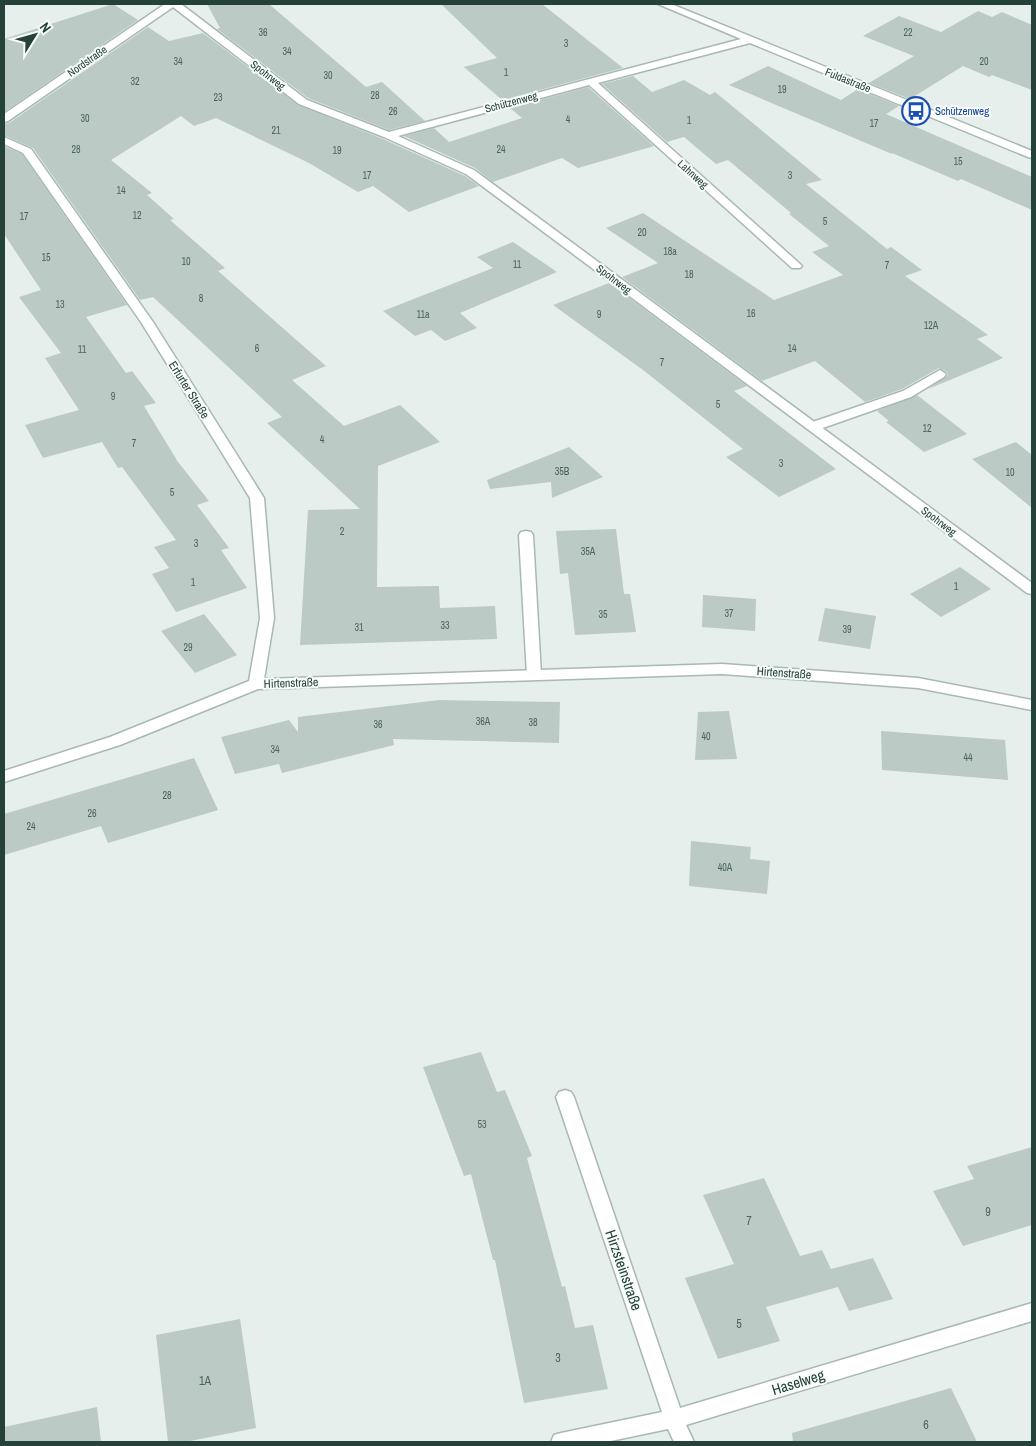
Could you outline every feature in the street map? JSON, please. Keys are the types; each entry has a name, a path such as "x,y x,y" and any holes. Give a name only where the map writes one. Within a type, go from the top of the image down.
{"street":[{"name":"Nordstraße","path":"4,119 171,4"},
{"name":"Spohrweg","path":"175,4 303,102 388,135 470,172 1032,590"},
{"name":"Fuldastraße","path":"663,4 1032,155"},
{"name":"Schützenweg","path":"388,135 750,40"},
{"name":"Lahnweg","path":"590,81 796,266"},
{"name":"Erfurter Straße","path":"4,140 27,151 147,322 257,498 267,618 256,684"},
{"path":"812,427 908,394 940,374"},
{"path":"526,535 534,675"},
{"name":"Hirtenstraße","path":"4,777 115,741 256,684 722,669 918,683 1032,705"},
{"name":"Hirzsteinstraße","path":"565,1097 674,1420 684,1442"},
{"name":"Haselweg","path":"561,1442 674,1420 1032,1312"}],"building":[{"path":"113,4 138,20 4,112 4,39"},
{"path":"207,4 269,4 366,87 382,82 425,121 389,130 308,98 217,29 220,28"},
{"path":"441,4 542,4 623,68 502,100 464,67 497,58"},
{"path":"978,11 992,17 1002,12 1032,25 1032,90 992,75 989,77 963,66 910,99 869,83 914,56 863,36 899,16 941,32"},
{"path":"148,27 169,41 203,33 298,105 383,139 465,176 479,186 409,212 373,186 358,192 309,163 216,118 194,126 181,116 111,160 152,193 147,195 174,219 170,220 225,268 218,271 326,366 292,380 344,426 400,405 440,442 378,466 377,587 439,586 440,608 495,606 497,639 300,645 308,510 360,509 267,423 282,417 153,297 140,300 33,148 4,135 4,124 9,123"},
{"path":"768,66 841,100 858,89 899,106 886,114 1032,177 1032,210 961,179 958,181 892,154 729,85"},
{"path":"633,76 652,92 684,80 710,95 715,92 822,180 806,184 887,249 891,247 922,270 905,276 988,335 977,339 1003,358 928,389 948,375 947,372 939,368 902,389 865,402 815,361 762,381 622,277 658,263 606,228 643,213 774,300 843,275 812,252 829,246 789,214 791,213 728,160 716,164 684,137 667,142 602,84"},
{"path":"588,87 654,146 578,168 562,158 493,182 475,168 404,136 434,128 449,142 522,118 510,108"},
{"path":"4,146 22,154 127,305 86,317 126,373 132,371 156,403 144,406 178,462 209,501 197,505 229,548 221,550 247,588 176,612 152,574 169,568 154,547 176,540 122,467 118,468 102,442 43,458 25,425 79,410 45,358 61,353 19,297 41,290 4,234"},
{"path":"513,242 557,272 460,313 477,328 445,341 431,330 415,336 383,311 493,268 477,257"},
{"path":"609,283 747,386 734,391 836,469 779,497 726,457 743,449 643,370 553,305"},
{"path":"917,395 967,434 924,452 886,422 889,421 877,411"},
{"path":"1016,442 1032,455 1032,508 972,459"},
{"path":"569,447 603,477 552,498 551,482 490,489 487,480"},
{"path":"616,529 624,594 630,594 636,632 575,635 568,573 560,574 556,531"},
{"path":"960,567 991,589 941,617 910,594"},
{"path":"703,595 756,599 755,631 702,627"},
{"path":"825,608 876,616 870,649 818,641"},
{"path":"204,614 237,655 195,673 161,631"},
{"path":"439,700 560,702 559,743 393,739 394,745 282,773 279,764 235,774 221,737 289,720 298,732 298,717"},
{"path":"729,711 737,759 695,760 698,712"},
{"path":"881,731 1005,740 1008,780 882,770"},
{"path":"194,758 218,810 108,843 101,826 4,855 4,814"},
{"path":"691,841 751,847 750,859 770,861 767,894 689,886"},
{"path":"481,1052 497,1092 505,1090 532,1156 527,1158 562,1287 565,1286 575,1328 593,1325 608,1389 524,1403 495,1260 493,1260 471,1174 464,1176 423,1067"},
{"path":"1032,1147 1032,1225 963,1246 933,1191 974,1179 967,1166"},
{"path":"764,1178 800,1256 822,1250 831,1269 873,1258 893,1299 849,1311 838,1287 766,1307 780,1341 718,1359 685,1278 734,1264 703,1195"},
{"path":"240,1319 256,1428 185,1442 168,1442 156,1335"},
{"path":"951,1388 977,1442 793,1442 792,1433"},
{"path":"97,1407 101,1442 4,1442 4,1427"}],"place":[{"name":"Schützenweg","path":"916,111"}]}
